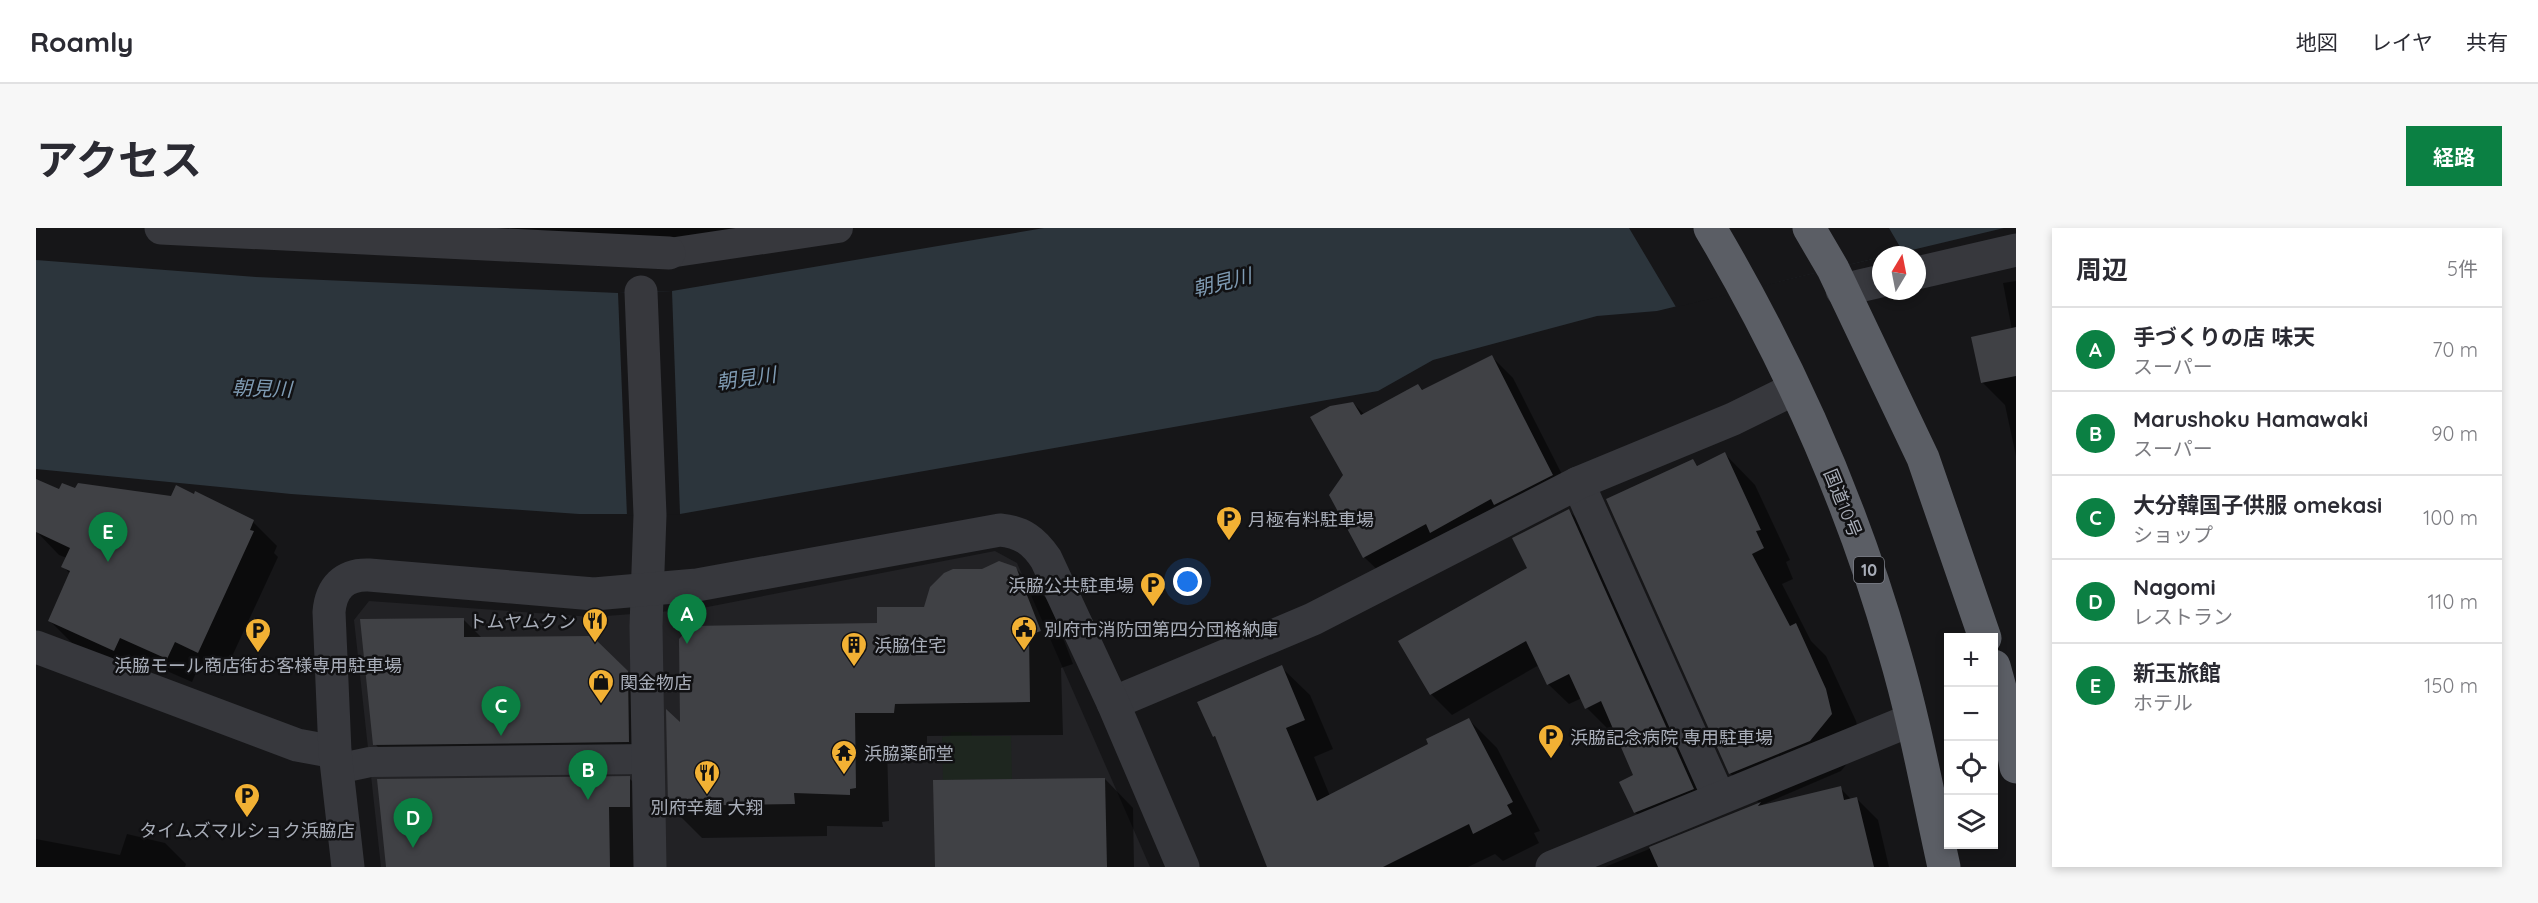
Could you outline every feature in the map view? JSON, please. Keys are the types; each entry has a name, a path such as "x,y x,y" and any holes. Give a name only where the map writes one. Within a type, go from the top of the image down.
{"highway":[{"name":"国道10号","path":"1710,228 1746,290 1794,389 1838,486 1867,564 1894,651 1944,867"},
{"path":"1809,228 1838,279 1923,458 1983,633"},
{"path":"1998,676 2010,705 2016,767"}],"street":[{"path":"161,228 650,244 838,228"},
{"path":"650,244 641,292 650,515 647,589 651,867"},
{"path":"1926,271 2016,250"},
{"path":"1838,279 1872,281"},
{"path":"1113,703 1313,619 1578,483 1733,419 1794,389"},
{"path":"1578,483 1719,798"},
{"path":"348,867 336,760 329,612 330,598 338,585 346,579 357,575 369,575 594,594 697,585 987,531 1014,531 1038,546 1046,559 1113,703 1183,867"},
{"path":"36,647 336,760 370,762 649,759"},
{"path":"1552,867 1911,720"}],"shaded area":[{"path":"995,551 1017,563 1150,867 381,867 354,620 369,601 593,617 697,609"},
{"path":"951,732 971,732 972,736 1011,736 1012,779 943,780 942,737 950,736"}],"water":[{"name":"朝見川","path":"1044,228 2004,228 1926,247 1872,246 1872,259 1657,311 1597,316 1433,360 1378,391 680,514 579,514 291,494 36,469 36,260 256,277 618,293 672,291"}],"pier":[{"path":"1629,228 1889,228 1900,246 1872,246 1872,259 1676,307"},
{"path":"672,291 680,514 627,516 618,293"}],"building":[{"path":"2016,327 2016,376 1981,383 1971,337"},
{"path":"1492,355 1553,475 1494,505 1491,499 1430,533 1426,524 1363,558 1329,495 1343,475 1310,417 1330,406 1353,402 1361,415 1418,384 1422,390"},
{"path":"1725,452 1761,530 1756,531 1764,548 1752,554 1790,626 1796,623 1826,689 1832,714 1810,741 1729,774 1606,499 1693,459 1697,466"},
{"path":"36,479 59,489 62,483 75,488 78,483 171,496 176,485 194,494 195,491 254,520 250,530 254,531 198,653 175,642 167,659 120,638 114,651 48,621 70,571 61,567 70,548 36,532"},
{"path":"1569,509 1694,789 1634,813 1619,782 1633,775 1601,701 1585,709 1569,674 1547,685 1526,641 1430,695 1398,641 1527,568 1512,538"},
{"name":"浜脇住宅","path":"999,561 1016,567 1041,631 1029,635 1030,702 895,704 894,713 855,713 856,788 850,789 850,795 794,793 795,804 668,806 666,709 680,722 679,639 691,626 877,623 877,607 924,607 930,587 944,573 953,569 982,569"},
{"path":"464,618 464,637 592,636 628,671 629,742 373,745 360,619"},
{"path":"1282,665 1305,720 1286,728 1317,801 1428,744 1426,739 1469,718 1513,802 1507,805 1512,814 1473,834 1469,824 1383,867 1267,867 1215,736 1213,737 1197,702"},
{"path":"630,776 630,807 609,807 610,867 386,867 377,779"},
{"path":"1105,778 1107,867 935,867 933,780"},
{"path":"1841,786 1844,800 1857,797 1874,867 1658,867 1649,847 1761,802 1758,806"}],"place":[{"name":"月極有料駐車場","path":"1229,542"},
{"name":"新玉旅館","path":"108,562"},
{"name":"浜脇公共駐車場","path":"1153,608"},
{"name":"トムヤムクン","path":"595,644"},
{"name":"手づくりの店 味天","path":"687,644"},
{"name":"別府市消防団第四分団格納庫","path":"1024,652"},
{"name":"浜脇モール商店街お客様専用駐車場","path":"258,654"},
{"name":"浜脇住宅","path":"854,668"},
{"name":"関金物店","path":"601,705"},
{"name":"大分韓国子供服 omekasi","path":"501,736"},
{"name":"浜脇記念病院 専用駐車場","path":"1551,760"},
{"name":"浜脇薬師堂","path":"844,776"},
{"name":"別府辛麺 大翔","path":"707,796"},
{"name":"Marushoku Hamawaki","path":"588,800"},
{"name":"タイムズマルショク浜脇店","path":"247,819"},
{"name":"Nagomi","path":"413,848"}]}
